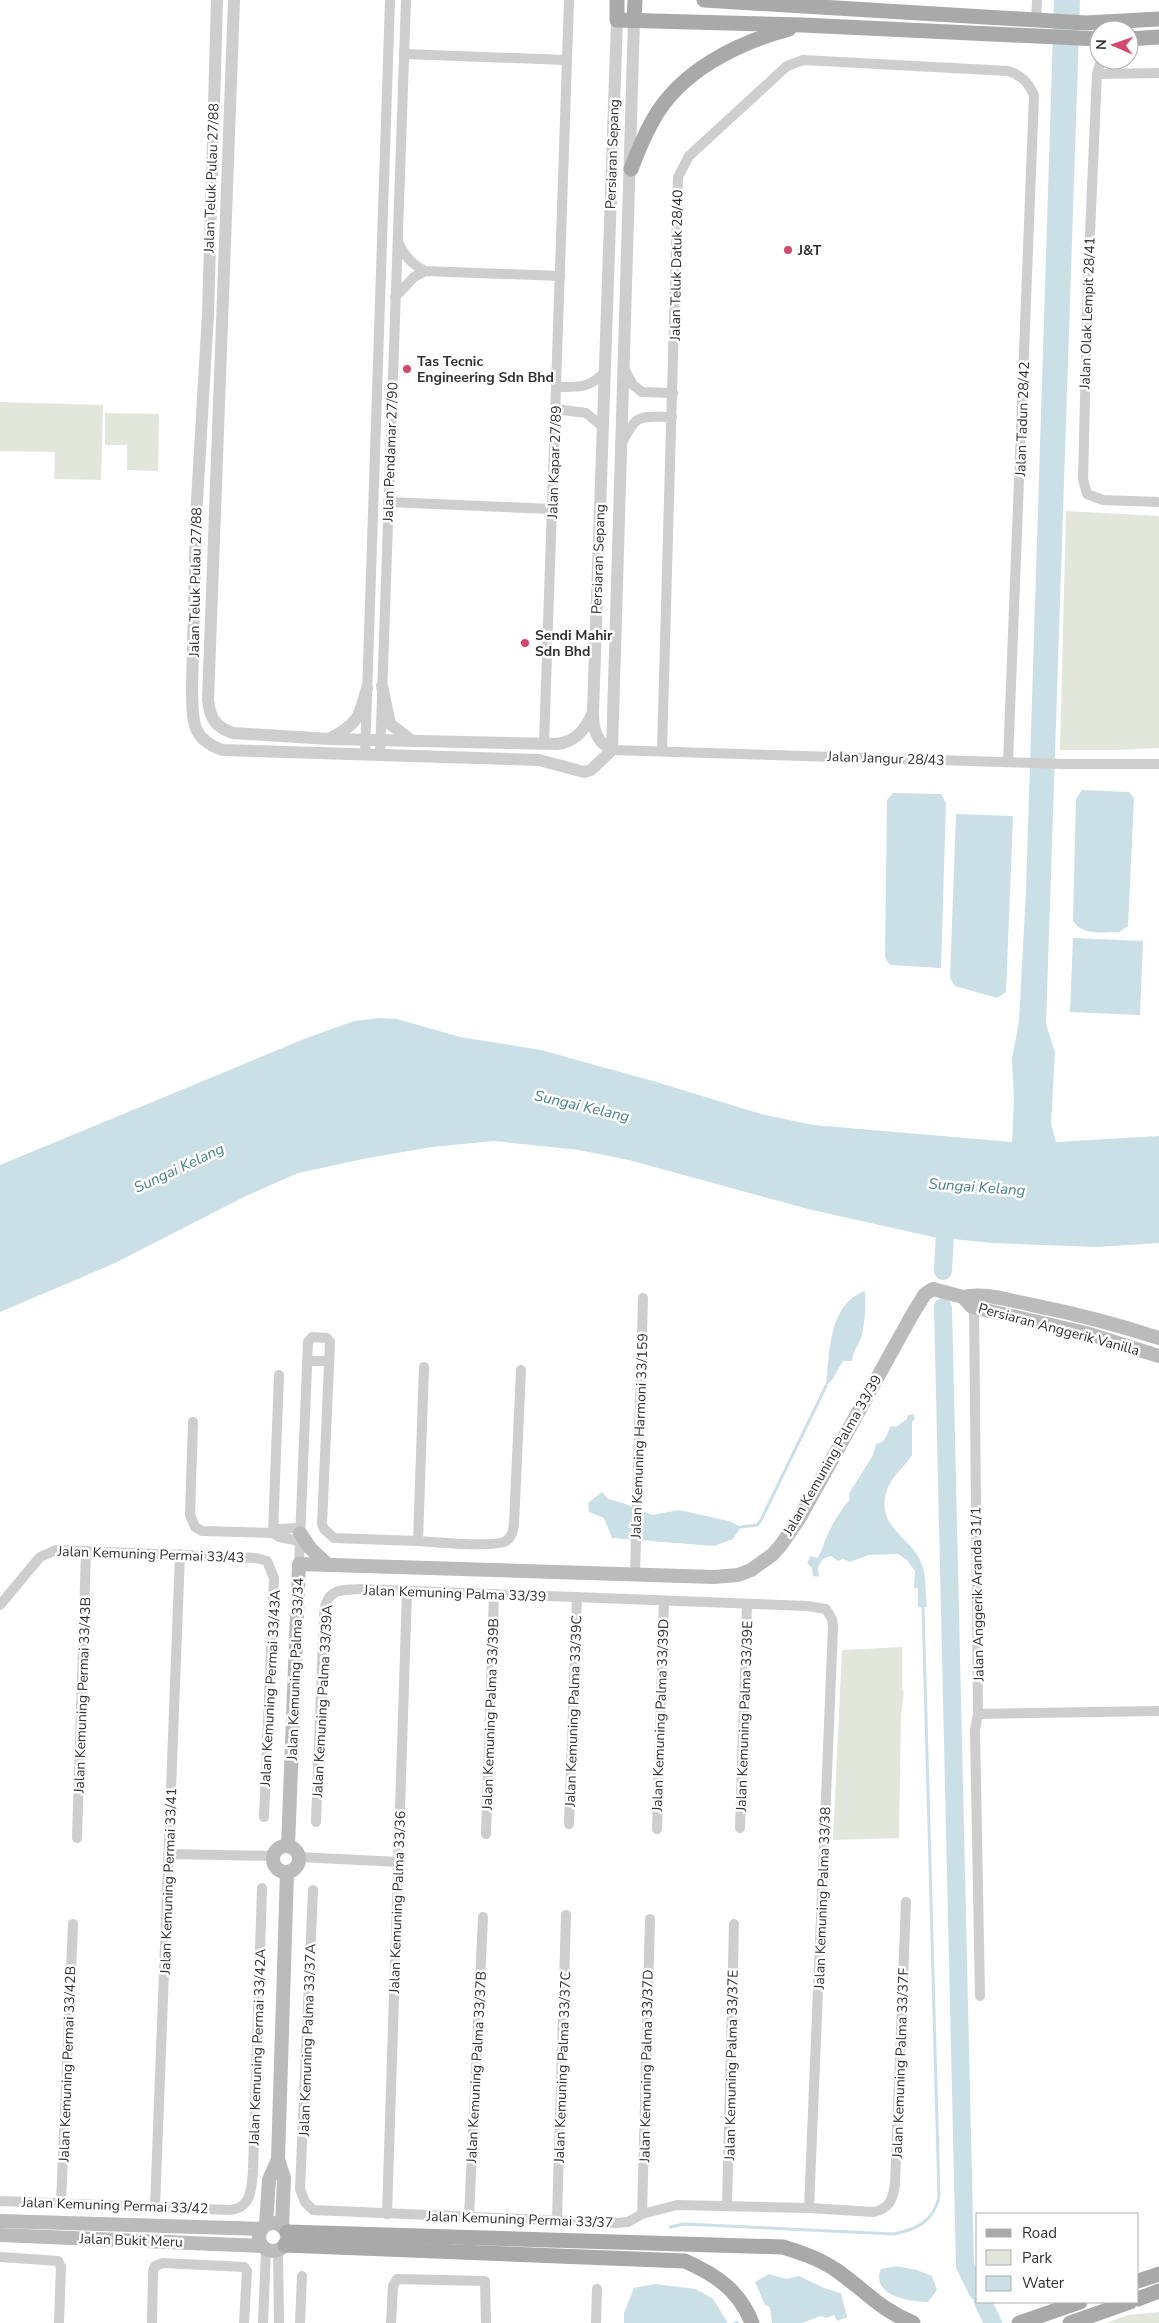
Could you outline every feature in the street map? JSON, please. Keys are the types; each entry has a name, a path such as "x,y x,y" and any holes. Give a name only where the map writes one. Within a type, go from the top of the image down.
{"main road":[{"name":"Persiaran Sepang","path":"617,0 617,20"},
{"name":"Persiaran Sepang","path":"634,20 635,0"},
{"path":"704,0 758,1 1086,22 1159,19"},
{"path":"617,20 803,25 1089,39"},
{"path":"631,169 653,119 667,100 683,84 714,60 742,44 803,25"},
{"path":"1139,38 1159,37"},
{"name":"Persiaran Anggerik Vanilla","path":"933,1289 1159,1356"},
{"name":"Jalan Kemuning Palma 33/39","path":"520,1571 714,1577 738,1575 752,1570 772,1555 799,1518 912,1315 925,1294 933,1289"},
{"name":"Persiaran Anggerik Vanilla","path":"971,1299 1074,1314 1159,1338"},
{"path":"300,1534 310,1548 328,1565"},
{"name":"Jalan Kemuning Palma 33/34","path":"288,1846 299,1564 520,1571"},
{"path":"288,1846 296,1849 299,1857 298,1866 287,1872 276,1867 274,1856 277,1850 288,1846"},
{"path":"277,2242 284,2178 278,2159 287,1872"},
{"path":"278,2159 269,2180 264,2227 259,2239 277,2242 685,2261 708,2271 727,2286 742,2301 752,2323"},
{"name":"Jalan Bukit Meru","path":"0,2220 264,2227 276,2224 277,2242 0,2235"},
{"path":"277,2242 783,2247 812,2257 836,2270 874,2302 896,2316 913,2323"},
{"path":"1139,2281 1159,2274"},
{"path":"1139,2299 1159,2292"},
{"path":"1019,2323 1077,2303"},
{"path":"1070,2323 1127,2303"}],"street":[{"name":"Jalan Teluk Pulau 27/88","path":"217,0 208,314 196,518 193,718 196,731 201,740 222,750 539,760 584,772 591,770 612,750"},
{"name":"Jalan Teluk Pulau 27/88","path":"234,0 208,700 214,722 222,729 233,733 329,739 544,744 565,743 573,739 588,725 593,712"},
{"name":"Jalan Pendamar 27/90","path":"365,754 390,0"},
{"name":"Jalan Pendamar 27/90","path":"380,755 406,0"},
{"name":"Jalan Kapar 27/89","path":"544,744 569,0"},
{"path":"1037,0 1041,19"},
{"name":"Persiaran Sepang","path":"612,750 603,744 595,733 593,712 617,20"},
{"name":"Persiaran Sepang","path":"612,750 625,370 634,20"},
{"path":"404,54 567,60"},
{"name":"Jalan Teluk Datuk 28/40","path":"662,750 678,177 689,156 787,66 803,60 1008,71 1024,79"},
{"name":"Jalan Olak Lempit 28/41","path":"1098,70 1088,280 1083,479 1088,494 1102,500 1159,502"},
{"path":"1097,74 1159,73"},
{"name":"Jalan Tadun 28/42","path":"1008,762 1034,95 1024,79"},
{"path":"398,241 407,258 415,266 426,271 560,276"},
{"path":"396,298 414,277 426,271"},
{"path":"625,370 633,385 642,392 673,393"},
{"path":"556,387 588,386 605,372"},
{"path":"555,409 586,412 603,427"},
{"path":"622,444 632,424 638,418 672,417"},
{"path":"388,502 552,509"},
{"path":"596,618 616,618"},
{"path":"382,686 390,724 413,741"},
{"path":"329,739 352,726 361,709 367,688"},
{"name":"Jalan Jangur 28/43","path":"612,750 662,750 1020,763 1159,764"},
{"name":"Jalan Kemuning Harmoni 33/159","path":"635,1574 643,1298"},
{"name":"Jalan Anggerik Aranda 31/1","path":"971,1299 978,1714 975,1730 980,1996"},
{"path":"299,1564 308,1342 312,1337 330,1340 322,1524 324,1529 334,1538 418,1539 484,1544 505,1542 512,1535 514,1524 521,1370"},
{"path":"307,1361 329,1362"},
{"path":"418,1539 424,1367"},
{"path":"273,1533 279,1375"},
{"path":"193,1422 190,1516 195,1527 202,1531 273,1533 279,1538 300,1534"},
{"name":"Jalan Kemuning Permai 33/43","path":"0,1605 40,1557 56,1550 180,1554 256,1558 267,1561"},
{"name":"Jalan Kemuning Permai 33/43B","path":"78,1838 86,1551"},
{"name":"Jalan Kemuning Permai 33/41","path":"155,2207 180,1554"},
{"name":"Jalan Kemuning Permai 33/43A","path":"264,1817 274,1578 267,1561"},
{"name":"Jalan Kemuning Palma 33/39","path":"343,1590 807,1606"},
{"name":"Jalan Kemuning Palma 33/39A","path":"316,1822 324,1613 327,1598 334,1592 343,1590"},
{"name":"Jalan Kemuning Palma 33/36","path":"387,2214 407,1591"},
{"name":"Jalan Kemuning Palma 33/39B","path":"486,1834 494,1594"},
{"name":"Jalan Kemuning Palma 33/39C","path":"569,1824 577,1598"},
{"name":"Jalan Kemuning Palma 33/39D","path":"657,1829 664,1601"},
{"name":"Jalan Kemuning Palma 33/39E","path":"740,1828 747,1604"},
{"name":"Jalan Kemuning Palma 33/38","path":"807,1606 826,1609 832,1619 833,1627 809,2208"},
{"path":"978,1714 1159,1711"},
{"path":"170,1854 274,1856"},
{"path":"299,1857 399,1862"},
{"name":"Jalan Kemuning Permai 33/42A","path":"244,2206 252,2185 253,2169 262,1888"},
{"name":"Jalan Kemuning Palma 33/37A","path":"313,1890 300,2190 305,2202 313,2210"},
{"name":"Jalan Kemuning Palma 33/37F","path":"874,2212 883,2210 891,2202 895,2184 906,1902"},
{"name":"Jalan Kemuning Palma 33/37C","path":"557,2219 566,1915"},
{"name":"Jalan Kemuning Palma 33/37B","path":"470,2217 483,1916"},
{"name":"Jalan Kemuning Palma 33/37D","path":"642,2214 650,1919"},
{"name":"Jalan Kemuning Permai 33/42B","path":"61,2203 74,1924"},
{"name":"Jalan Kemuning Palma 33/37E","path":"727,2205 734,1924"},
{"name":"Jalan Kemuning Permai 33/42","path":"0,2201 230,2210 244,2206"},
{"name":"Jalan Kemuning Permai 33/37","path":"313,2210 617,2223 628,2222 642,2214 677,2205 727,2205 874,2212"},
{"path":"263,2323 277,2242"},
{"path":"277,2242 279,2323"},
{"path":"0,2256 58,2260 61,2267 59,2323"},
{"path":"152,2323 153,2271 155,2266 163,2263 241,2266 247,2270 244,2323"},
{"path":"300,2323 302,2276"},
{"path":"391,2323 394,2282 397,2279 485,2282 486,2323"},
{"path":"596,2323 597,2289"}],"green space":[{"path":"0,402 103,405 101,480 54,479 55,452 0,451"},
{"path":"105,413 159,414 158,471 127,470 127,445 105,445"},
{"path":"1066,511 1159,516 1159,748 1060,750"},
{"path":"902,1647 902,1690 904,1691 901,1714 899,1838 833,1840 842,1650"},
{"path":"1159,2312 1159,2323 1106,2323 1128,2315"}],"water":[{"name":"Sungai Kelang","path":"1054,0 1080,0 1046,1024 1055,1052 1051,1124 1056,1142 1159,1136 1159,1243 1097,1247 993,1243 933,1237 808,1209 629,1160 579,1150 494,1141 432,1147 298,1173 246,1196 113,1264 0,1312 0,1165 304,1039 354,1021 379,1018 397,1019 460,1037 541,1050 653,1081 761,1114 813,1125 1012,1142 1014,1099 1012,1059 1019,1021 1026,891"},
{"path":"1082,790 1129,792 1134,798 1128,926 1119,932 1088,931 1077,926 1073,921 1076,799"},
{"path":"893,793 941,794 946,803 941,968 890,965 885,958 887,800"},
{"path":"956,814 1013,816 1006,992 997,998 955,986 950,978"},
{"path":"1073,938 1143,941 1140,1015 1070,1012"},
{"path":"865,1291 862,1335 852,1361 843,1361 832,1380 826,1386 830,1345 837,1318 853,1297"},
{"path":"913,1414 915,1419 912,1422 912,1455 888,1487 885,1505 886,1515 890,1524 916,1553 921,1562 925,1579 927,1607 918,1607 918,1588 914,1588 915,1571 907,1560 898,1554 869,1555 850,1562 843,1559 838,1561 831,1556 823,1559 818,1567 819,1577 813,1576 812,1568 807,1563 811,1556 817,1558 821,1553 832,1526 850,1499 849,1494 873,1455 876,1444 884,1440 891,1426 896,1427 907,1419 908,1415"},
{"path":"602,1492 608,1499 652,1515 679,1510 729,1521 741,1527 733,1539 714,1546 612,1538 604,1518 589,1512 588,1503"},
{"path":"896,2266 917,2270 932,2276 937,2290 928,2302 902,2298 886,2291 881,2285 879,2278 881,2269"},
{"path":"769,2274 786,2279 799,2276 824,2288 841,2293 847,2317 837,2321 834,2315 827,2318 821,2316 802,2323 772,2323 770,2307 765,2305 755,2282"},
{"path":"655,2284 696,2289 713,2299 728,2323 624,2323 624,2313 634,2288"}],"waterway":[{"path":"943,1271 946,1214"},
{"path":"943,1307 965,2266 976,2288"},
{"path":"741,1527 757,1525 761,1520 826,1386"},
{"path":"670,2227 684,2224 894,2234 917,2227 933,2213 936,2206 939,2197 923,1607"},
{"path":"983,2303 993,2323"}],"place":[{"name":"J&T","path":"788,250"},
{"name":"Tas Tecnic Engineering Sdn Bhd","path":"407,369"},
{"name":"Sendi Mahir Sdn Bhd","path":"525,643"}]}
